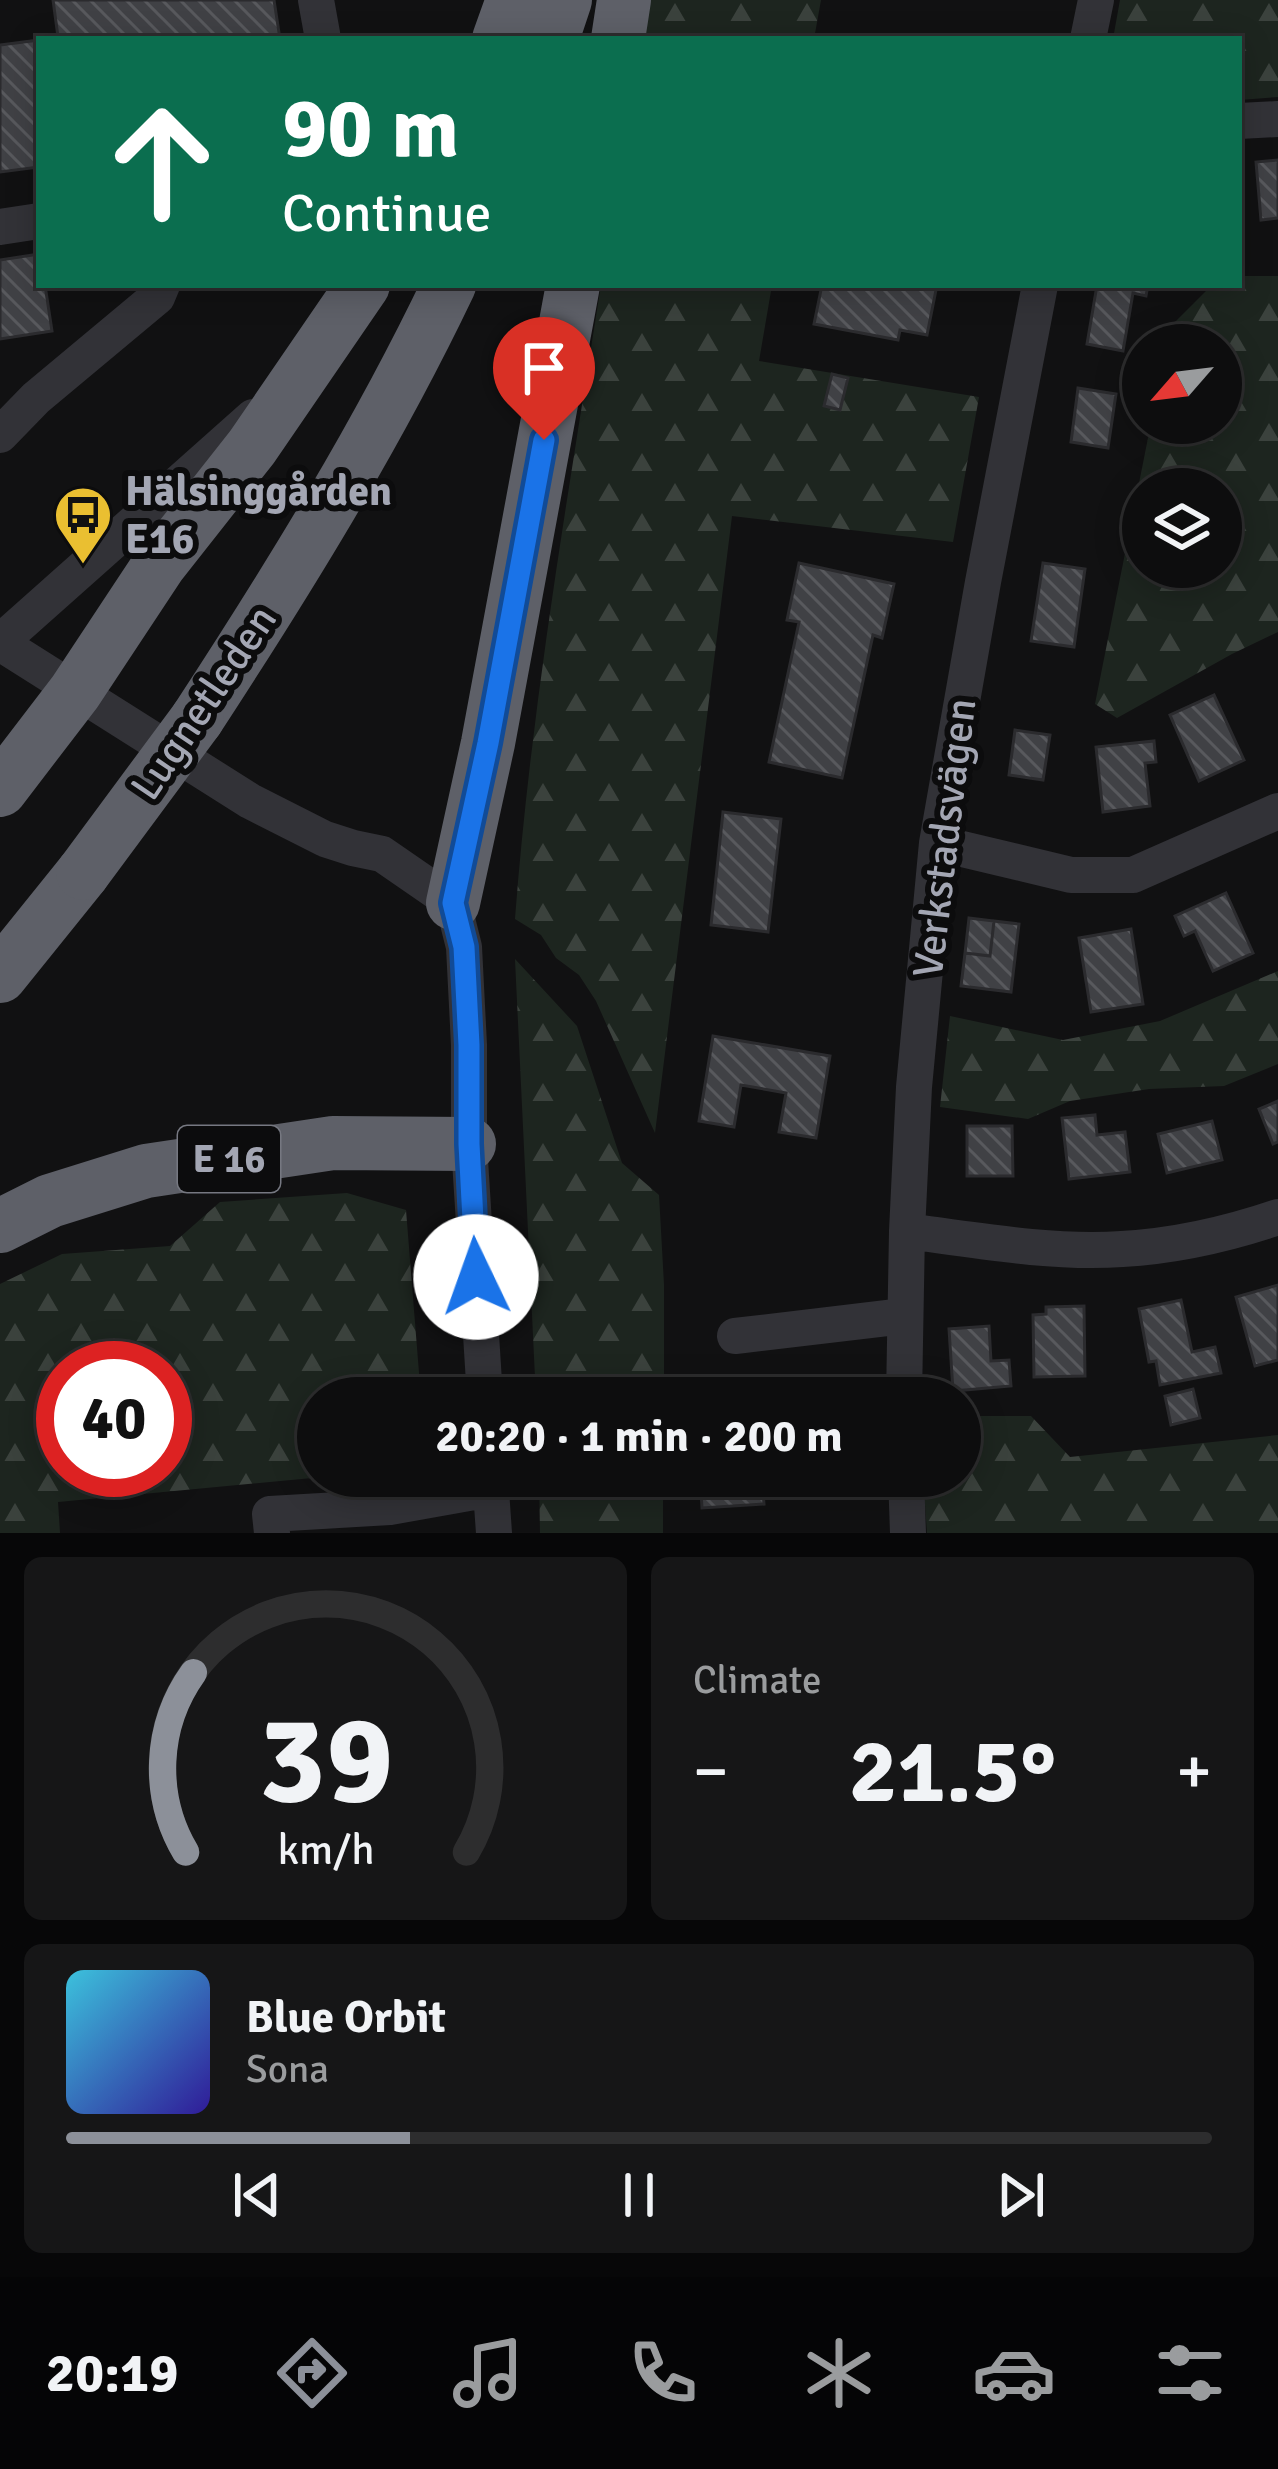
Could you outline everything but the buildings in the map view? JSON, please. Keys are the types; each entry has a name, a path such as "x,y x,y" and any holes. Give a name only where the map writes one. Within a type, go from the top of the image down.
{"highway":[{"path":"500,36 513,0"},
{"path":"518,36 531,0"},
{"path":"552,36 565,0"},
{"path":"619,36 625,0"},
{"path":"0,790 75,692 160,565 252,447 360,288"},
{"name":"Lugnetleden","path":"189,701 243,587 327,449 411,288"},
{"name":"Lugnetleden","path":"0,976 75,856 189,701 273,603 338,495 447,288"},
{"path":"453,903 488,743 572,288"},
{"name":"Lugnetleden","path":"0,921 75,856"},
{"name":"E 16","path":"0,1226 50,1201 146,1171 333,1143 469,1144"}],"street":[{"path":"316,0 322,36"},
{"path":"1089,36 1096,0"},
{"path":"1242,121 1278,119"},
{"path":"0,227 36,221"},
{"path":"0,435 36,398 157,297 162,288"},
{"name":"Verkstadsvägen","path":"904,1377 914,1087 938,843 982,582 1039,288"},
{"path":"303,373 0,642 250,801 325,839 382,854 453,903 464,947 483,1377"},
{"path":"938,843 1070,875 1133,875 1278,811"},
{"path":"907,1231 1119,1250 1185,1241 1278,1217"},
{"path":"735,1336 904,1316"},
{"path":"272,1533 270,1514 390,1507 432,1497"},
{"path":"492,1497 494,1533"},
{"path":"907,1497 908,1533"}],"green space":[{"path":"646,0 821,0 815,36 640,36"},
{"path":"1120,0 1278,0 1278,97 1242,100 1242,36 1114,36"},
{"path":"1242,276 1278,276 1278,632 1117,718 1095,704 1122,569 1122,588 1242,588 1242,468 1142,468 1147,444 1242,444 1242,324 1173,324 1209,288 1242,288"},
{"path":"601,288 771,288 759,361 979,397 953,542 732,516 655,1133 596,1001 579,975 556,958 541,935 515,919 564,522"},
{"path":"515,959 577,1026 622,1163 659,1195 664,1285 664,1377 535,1377"},
{"path":"1278,971 1278,1064 1224,1086 1149,1089 1070,1101 1028,1119 940,1107 950,1016 1063,1040 1160,1021"},
{"path":"347,1193 406,1210 419,1377 297,1377 297,1479 192,1489 192,1341 36,1341 36,1497 111,1497 58,1502 60,1533 0,1533 0,1284 62,1254 170,1246 220,1202"},
{"path":"981,1416 1031,1416 1070,1457 1278,1435 1278,1533 927,1533 924,1497 981,1497"},
{"path":"539,1497 663,1497 663,1533 540,1533"}],"place":[{"name":"Hälsinggården E16","path":"83,566"}],"route":[{"path":"476,1277 464,947 453,903 544,440"}]}
